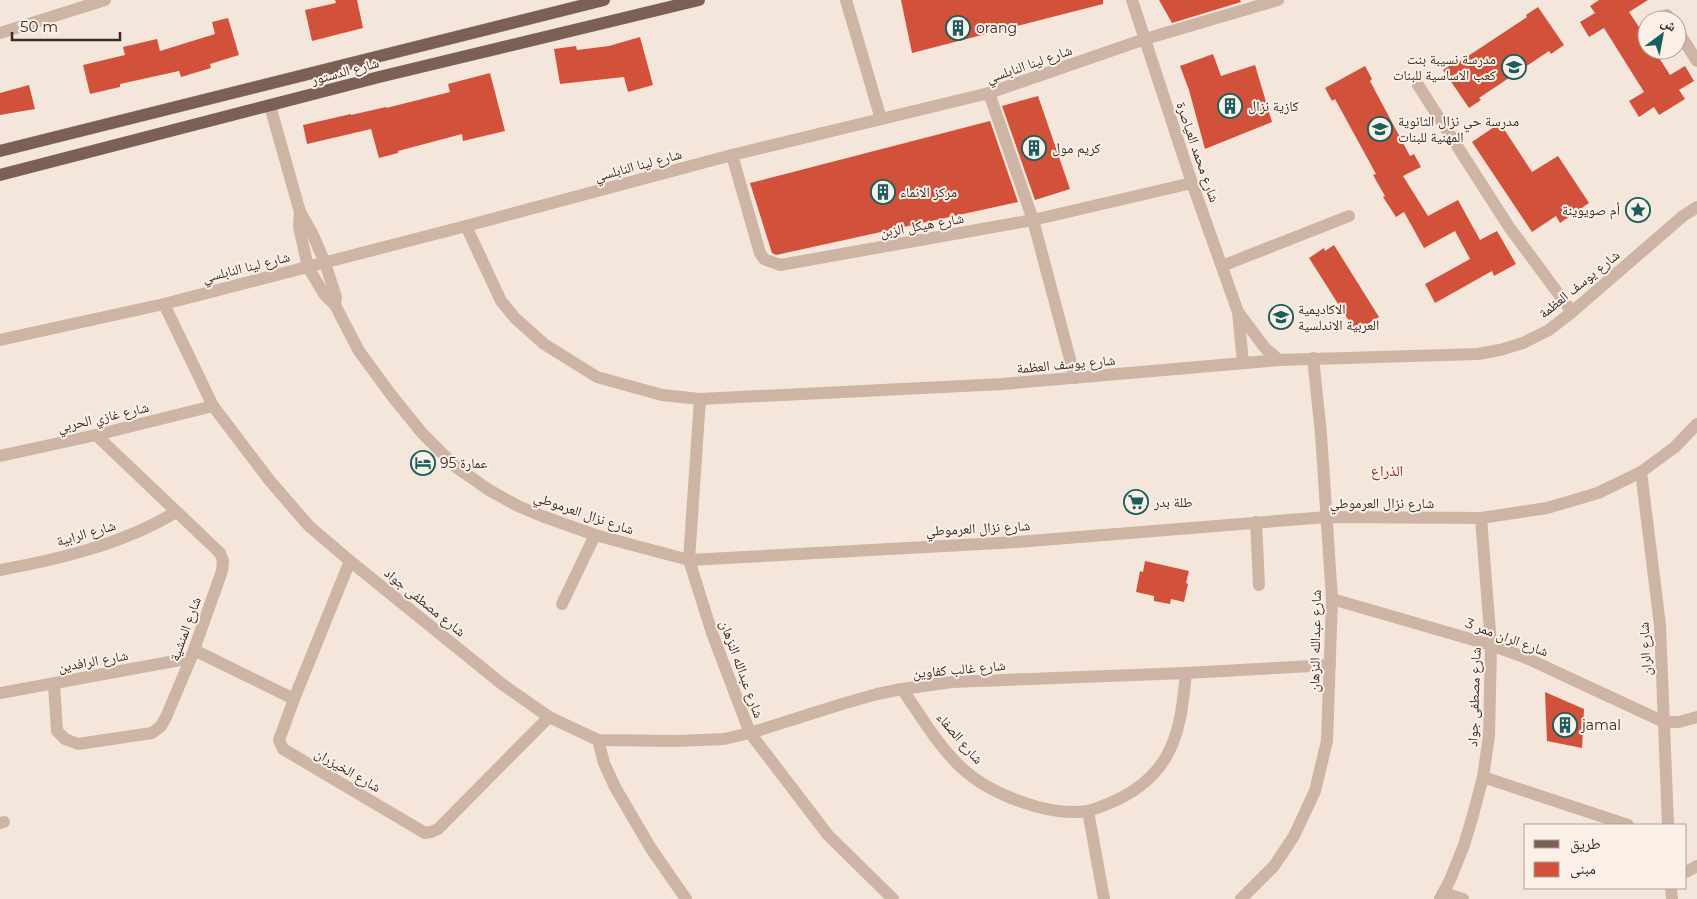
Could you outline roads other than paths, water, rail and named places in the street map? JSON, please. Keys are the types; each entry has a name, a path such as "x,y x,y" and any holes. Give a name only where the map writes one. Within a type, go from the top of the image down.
{"main road":[{"name":"شارع الدستور","path":"0,151 188,105 561,5 604,0"},
{"name":"شارع الدستور","path":"0,175 175,129 683,2 699,0"}],"street":[{"path":"0,33 105,0"},
{"path":"846,0 881,119"},
{"name":"شارع محمد العياصرة","path":"1132,0 1192,183 1238,312 1242,363"},
{"name":"شارع لينا النابلسي","path":"0,340 164,304 732,155 989,93 1145,39 1278,0"},
{"path":"1687,46 1697,61"},
{"path":"1418,85 1509,227 1572,312"},
{"path":"989,93 1033,220 1075,378"},
{"name":"شارع نزال العرموطي","path":"270,106 300,212 313,235 333,286 336,297 335,306"},
{"name":"شارع هيكل الزبن","path":"732,155 760,252 764,259 780,265 1033,220 1192,183"},
{"name":"شارع يوسف العظمة","path":"466,226 501,301 515,318 544,344 597,377 662,395 700,399 1002,384 1279,360 1478,354 1500,350 1523,343 1549,330 1683,216 1697,207"},
{"name":"شارع نزال العرموطي","path":"300,212 299,227 308,267 324,294 335,306 359,351 387,390 422,433 456,466 489,490 518,506 595,535 689,560 1017,542 1327,517 1482,518 1547,508 1598,493 1641,472 1675,447 1697,424"},
{"path":"1222,266 1349,216"},
{"name":"شارع مصطفى جواد","path":"164,304 213,406 270,482 309,526 502,684 550,717 598,740"},
{"name":"شارع محمد العياصرة","path":"1238,312 1265,348 1279,360"},
{"name":"شارع عبدالله النزهان","path":"1241,899 1259,882 1285,851 1306,814 1315,791 1327,740 1332,599 1313,358"},
{"name":"شارع عبدالله النزهان","path":"700,399 689,560 712,632 750,733 828,835 893,899"},
{"name":"شارع غازي الحربي","path":"0,456 213,406"},
{"name":"شارع المنشية","path":"54,684 57,731 65,739 78,744 152,734 166,717 192,654 222,571 223,561 220,553 96,435"},
{"name":"شارع الران","path":"1641,472 1660,625 1668,824"},
{"name":"شارع الرابية","path":"0,570 76,553 122,539 152,526 176,512"},
{"name":"شارع مصطفى جواد","path":"1441,896 1464,845 1483,777 1490,736 1491,645 1482,518"},
{"path":"1256,522 1259,585"},
{"path":"562,604 595,535"},
{"name":"شارع الخيزران","path":"350,561 279,740 283,749 425,833 438,829 550,717"},
{"name":"شارع الران ممر 3","path":"1332,599 1491,645 1542,664 1664,722"},
{"path":"192,654 294,699"},
{"name":"شارع الرافدين","path":"0,693 54,684 192,654"},
{"name":"شارع غالب كفاوين","path":"598,740 687,741 724,739 750,733 842,704 902,689 952,682 1186,673 1330,665"},
{"name":"شارع الصفاء","path":"902,689 943,746 964,770 975,778 1000,793 1027,805 1066,812 1088,811 1118,800 1146,783 1156,772 1167,756 1178,729 1182,715 1186,673"},
{"path":"1664,722 1679,722 1697,717"},
{"path":"598,740 604,763 615,788 650,847 686,899"},
{"path":"1483,777 1625,824"},
{"path":"1088,811 1104,899"},
{"path":"1441,896 1463,899"}],"place":[{"name":"orang","path":"958,28"},
{"name":"مدرسة نسيبة بنت كعب الاساسية للبنات","path":"1514,67"},
{"name":"كازية نزال","path":"1230,106"},
{"name":"مدرسة حي نزال الثانوية المهنية للبنات","path":"1380,129"},
{"name":"كريم مول","path":"1034,148"},
{"name":"مركز الانماء","path":"883,192"},
{"name":"أم صويوينة","path":"1638,210"},
{"name":"الاكاديمية العربية الاندلسية","path":"1281,317"},
{"name":"عمارة 95","path":"423,463"},
{"name":"طلة بدر","path":"1136,502"},
{"name":"jamal","path":"1565,725"}],"district":[{"name":"الذراع","path":"1387,470"}]}
